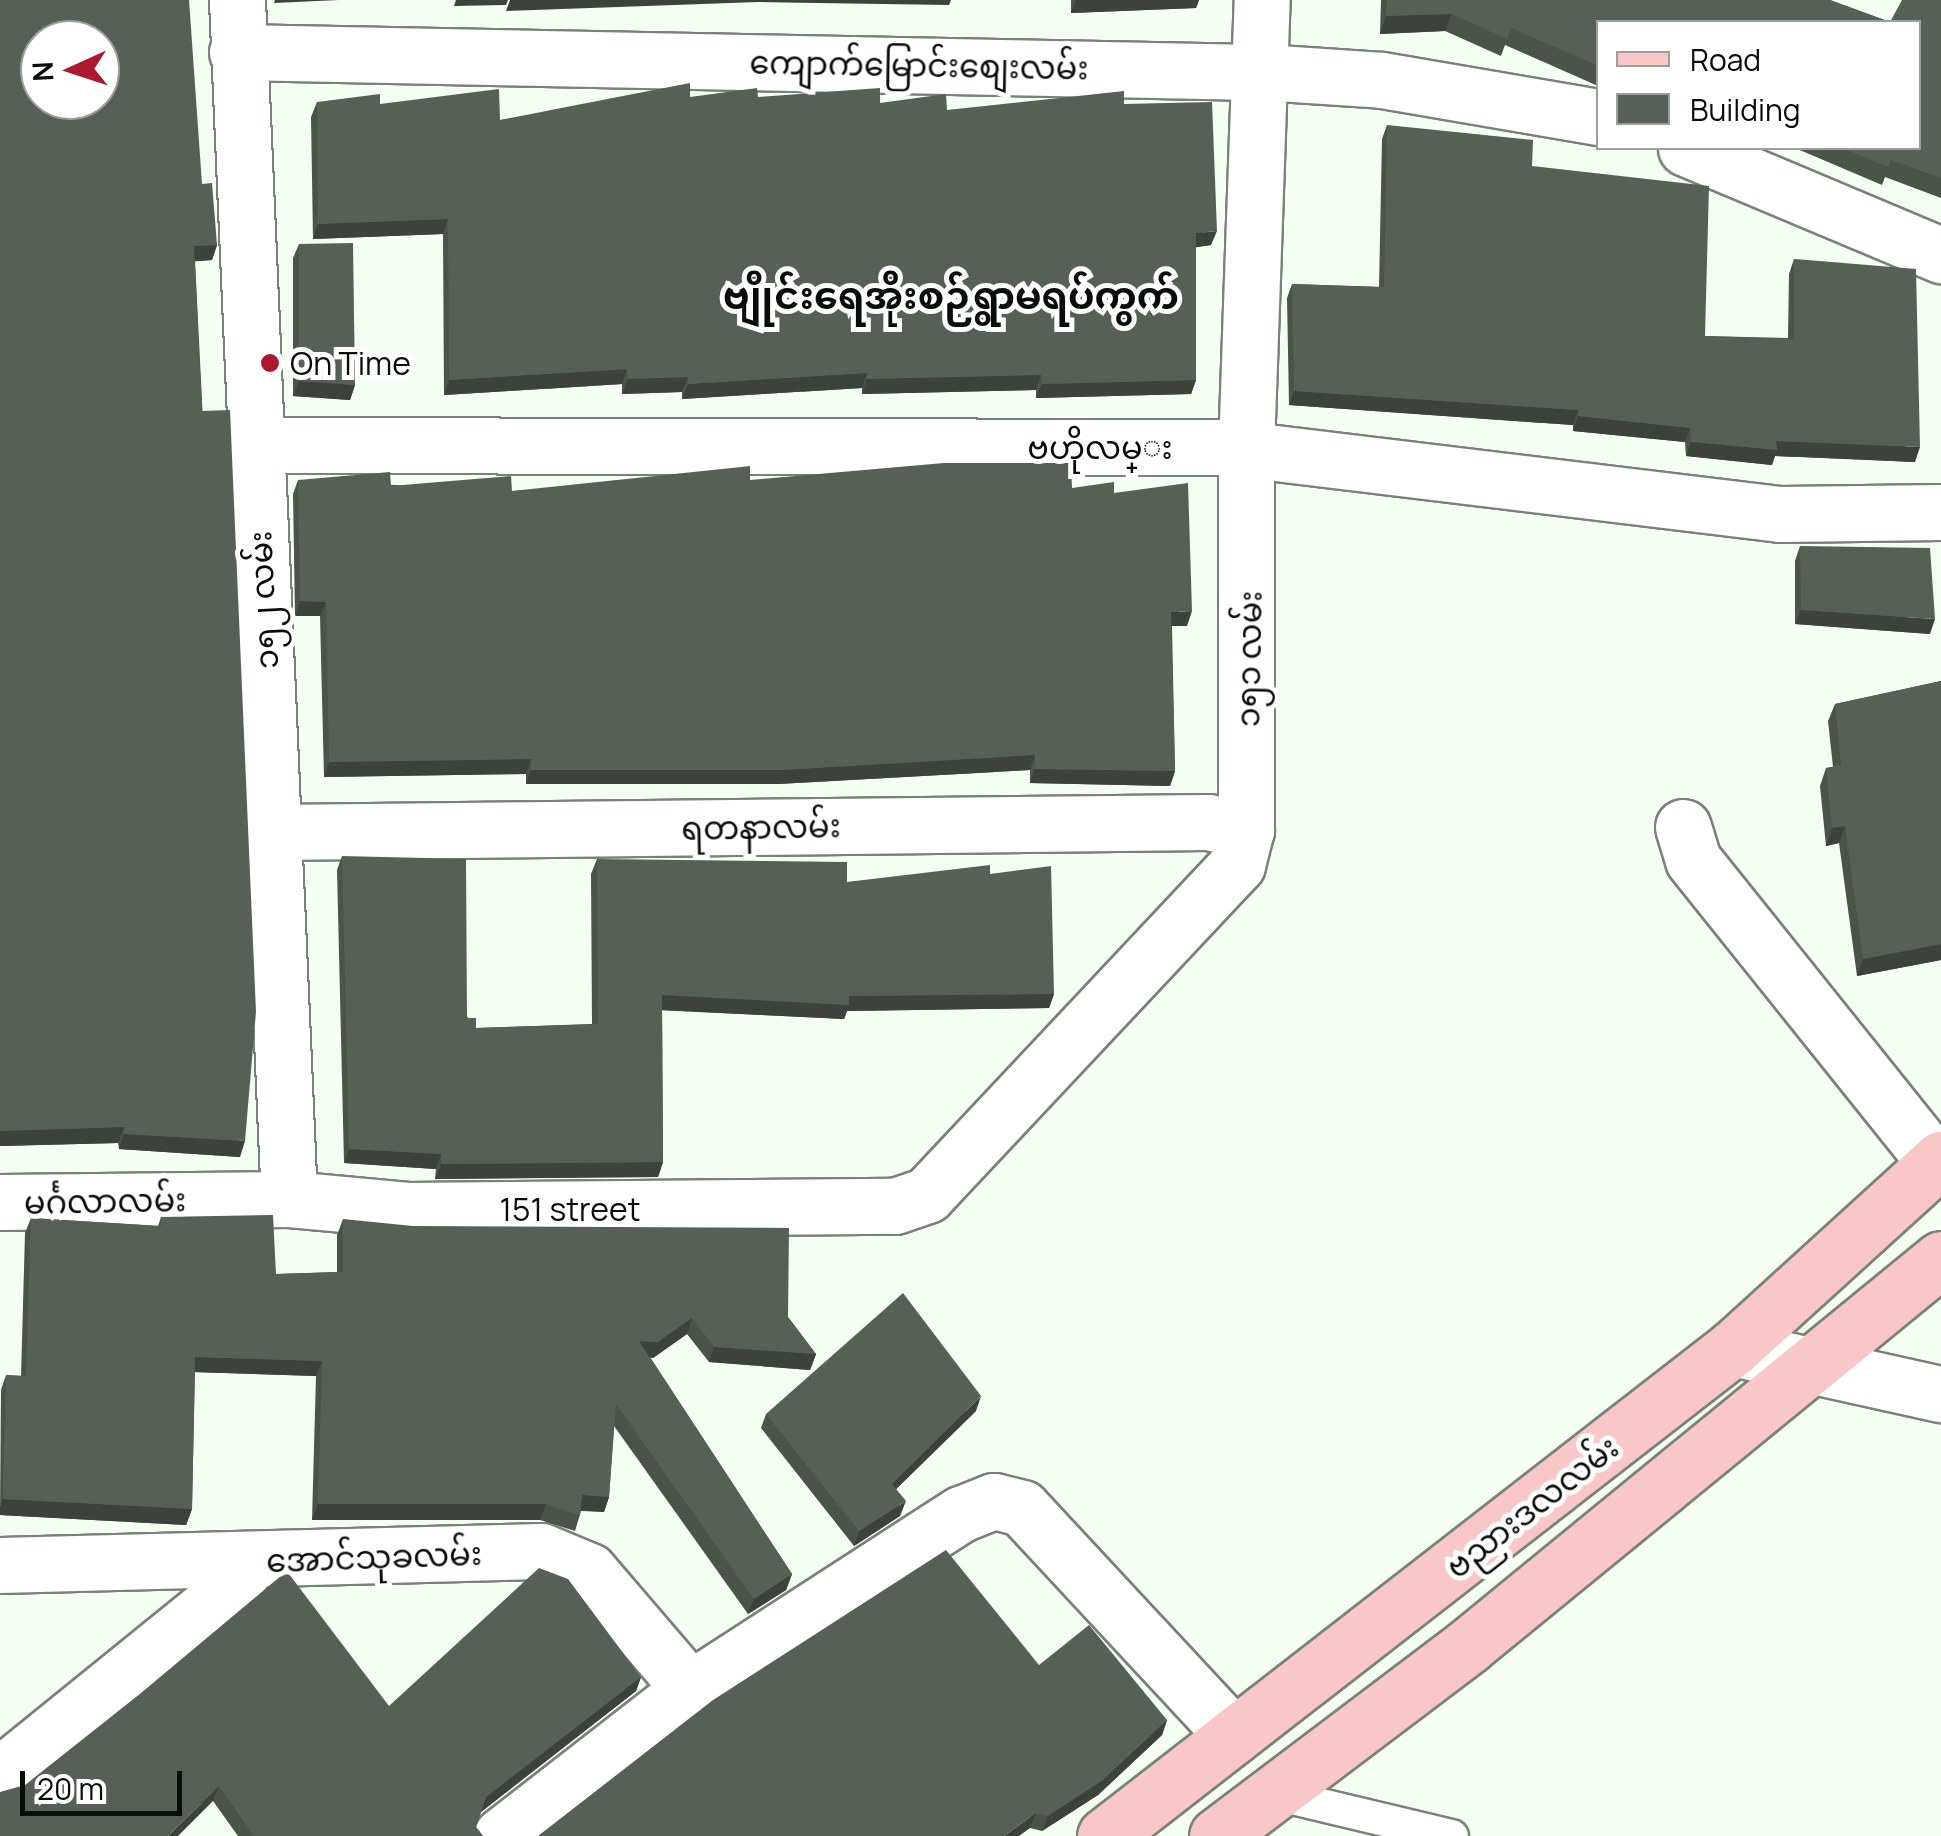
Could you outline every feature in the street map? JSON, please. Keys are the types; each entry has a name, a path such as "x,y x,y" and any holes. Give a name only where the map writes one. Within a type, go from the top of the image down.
{"main road":[{"name":"ဗညားဒလလမ်း","path":"1105,1836 1732,1348 1938,1161"},
{"name":"ဗညားဒလလမ်း","path":"1217,1836 1468,1646 1814,1368 1941,1258"}],"street":[{"name":"၁၅၁ လမ်း","path":"927,1195 1236,865 1246,830 1246,449 1263,72 1262,0"},
{"name":"ကျောက်မြောင်းစျေးလမ်း","path":"237,26 1263,72 1382,80 1596,117"},
{"name":"၁၅၂ လမ်း","path":"237,26 289,1200"},
{"path":"1691,150 1941,256"},
{"name":"ဗဟိုလမ္း","path":"255,445 1246,449 1780,514 1941,512"},
{"name":"ရတနာလမ်း","path":"274,832 1208,822 1246,830"},
{"path":"1682,827 1694,860 1938,1161"},
{"name":"151 street","path":"210,1200 289,1200 407,1210 895,1206 927,1195"},
{"name":"မင်္ဂလာလမ်း","path":"0,1202 210,1200"},
{"path":"1732,1348 1941,1394"},
{"path":"501,1836 690,1688 961,1514 994,1502 1022,1508 1234,1736"},
{"name":"အောင်သုခလမ်း","path":"0,1564 541,1552 569,1559 589,1571 690,1688"},
{"path":"0,1775 230,1588 251,1560"}],"lane":[{"path":"1271,1793 1452,1836"}],"building":[{"path":"0,0 189,0 202,184 212,183 217,245 194,246 202,411 230,410 256,1012 245,1141 124,1134 124,1127 0,1131"},
{"path":"1387,0 1830,0 1885,20 1596,20 1596,65 1511,28 1507,39 1451,14 1386,16"},
{"path":"1902,0 1941,0 1941,178 1891,160 1888,167 1847,150 1921,150 1921,20 1891,20"},
{"path":"690,83 690,97 757,88 758,97 880,88 880,103 946,94 947,110 1124,91 1124,104 1212,102 1217,231 1196,233 1196,380 1042,384 1041,375 867,379 867,373 688,384 688,377 628,379 627,369 449,380 448,219 318,224 317,102 380,94 380,104 499,89 500,120"},
{"path":"1387,125 1533,140 1532,166 1709,186 1705,336 1794,339 1794,259 1916,269 1920,447 1776,441 1777,450 1691,442 1690,428 1578,416 1578,410 1294,391 1292,284 1384,287"},
{"path":"353,243 355,385 299,381 299,244"},
{"path":"944,463 1071,463 1072,488 1114,482 1114,493 1188,483 1192,611 1171,612 1175,771 1035,769 1035,755 783,770 531,770 531,759 329,762 326,602 300,601 298,480 390,472 391,486 511,476 512,491 750,466 750,480"},
{"path":"1800,546 1930,548 1935,619 1801,610"},
{"path":"1941,681 1941,944 1863,959 1845,826 1832,828 1826,768 1841,765 1835,704"},
{"path":"342,856 466,859 467,1018 476,1018 476,1028 598,1024 597,859 847,862 847,882 990,865 990,874 1051,866 1054,994 849,996 849,1005 662,995 663,1162 441,1164 441,1154 349,1149"},
{"path":"273,1215 276,1274 343,1272 343,1219 413,1226 789,1228 788,1317 816,1354 714,1347 692,1318 658,1342 639,1341 792,1574 754,1599 616,1404 609,1497 582,1495 580,1516 546,1504 318,1504 322,1361 195,1357 192,1509 3,1499 6,1375 26,1376 31,1218 161,1226 161,1217"},
{"path":"903,1293 981,1396 892,1484 906,1501 859,1531 766,1414"},
{"path":"946,1550 1039,1665 1089,1625 1167,1720 1103,1780 1048,1816 1036,1813 1004,1836 538,1836 713,1700"},
{"path":"539,1568 568,1579 641,1677 486,1797 476,1827 483,1836 254,1836 219,1786 168,1836 0,1836 0,1792 25,1785 282,1575 289,1574 389,1706"}],"place":[{"name":"On Time","path":"270,363"}],"district":[{"name":"ဗျိုင်းရေအိုးစဉ်ရွာမရပ်ကွက်","path":"951,295"}]}
